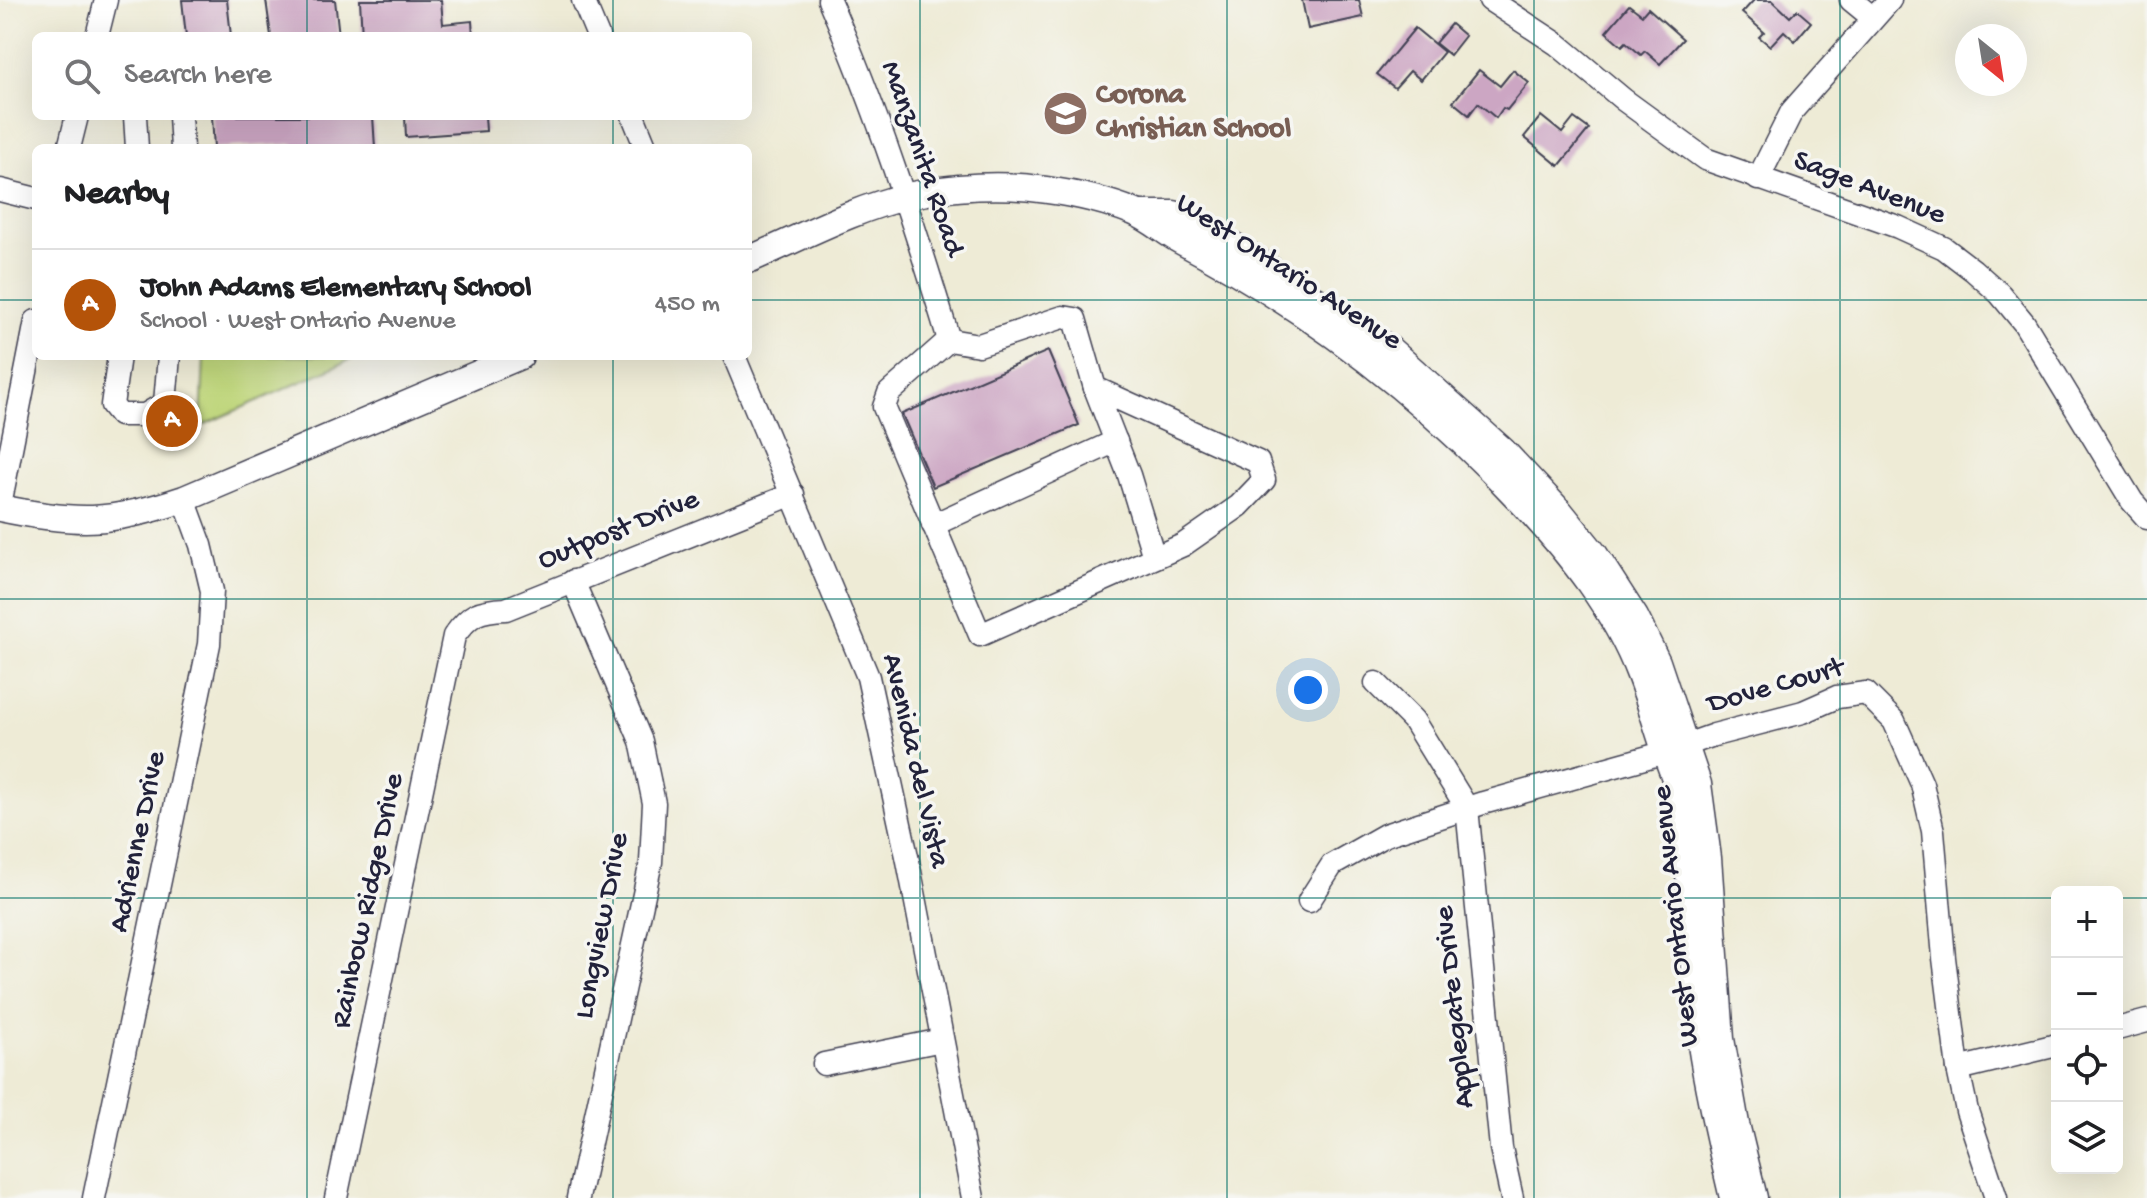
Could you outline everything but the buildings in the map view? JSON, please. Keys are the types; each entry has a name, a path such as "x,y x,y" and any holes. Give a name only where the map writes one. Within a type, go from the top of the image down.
{"main road":[{"name":"West Ontario Avenue","path":"752,258 858,213 906,196 942,190 986,187 1045,189 1111,204 1140,214 1163,232 1228,265 1376,364 1487,464 1545,526 1578,567 1617,627 1676,749 1698,784 1708,858 1721,1039 1736,1124 1754,1198"},
{"path":"0,507 45,518 75,521 146,512 184,499 511,360"},
{"name":"West Ontario Avenue","path":"1676,749 1688,860 1701,1042 1716,1128 1733,1198"}],"street":[{"path":"105,32 106,0"},
{"path":"583,0 596,32"},
{"name":"Manzanita Road","path":"829,0 865,82 906,196 949,340"},
{"name":"Sage Avenue","path":"1490,0 1557,44 1624,100 1705,159 1898,227 1944,248 1973,270 2000,294 2024,323 2132,501 2147,518"},
{"path":"1851,0 1873,18"},
{"path":"1758,179 1792,111 1890,0"},
{"path":"70,144 76,120"},
{"path":"135,120 137,144"},
{"path":"180,120 182,144"},
{"path":"635,120 644,144"},
{"path":"0,190 32,198"},
{"path":"1095,388 1258,462 1264,480 1239,506 1183,545 980,635 884,407 889,393 949,340 979,345 1063,317 1075,319 1095,388 1129,475 1154,557"},
{"path":"0,507 32,342"},
{"path":"118,360 112,405 120,415 145,415 165,403 169,360"},
{"name":"Avenida del Vista","path":"736,360 868,677 908,861 973,1198"},
{"path":"933,525 1116,441"},
{"name":"Outpost Drive","path":"466,619 484,610 506,609 793,494"},
{"name":"Adrienne Drive","path":"94,1198 209,644 212,591 201,545 184,499"},
{"name":"Longview Drive","path":"573,581 641,741 654,803 651,862 578,1198"},
{"name":"Rainbow Ridge Drive","path":"336,1198 454,636 466,619"},
{"path":"1376,683 1413,720 1467,808"},
{"name":"Dove Court","path":"1309,901 1332,865 1385,835 1714,735 1803,712 1837,697 1866,693 1894,721 1922,784 1933,831 1958,1069 1967,1111 1996,1198"},
{"name":"Applegate Drive","path":"1467,808 1501,1148 1512,1198"},
{"path":"2123,1027 2147,1021"},
{"path":"824,1064 942,1040"},
{"path":"1958,1069 2051,1046"}],"green space":[{"path":"204,360 350,360 201,426"}],"place":[{"name":"Corona Christian School","path":"1065,113"},
{"name":"John Adams Elementary School","path":"172,421"}]}
